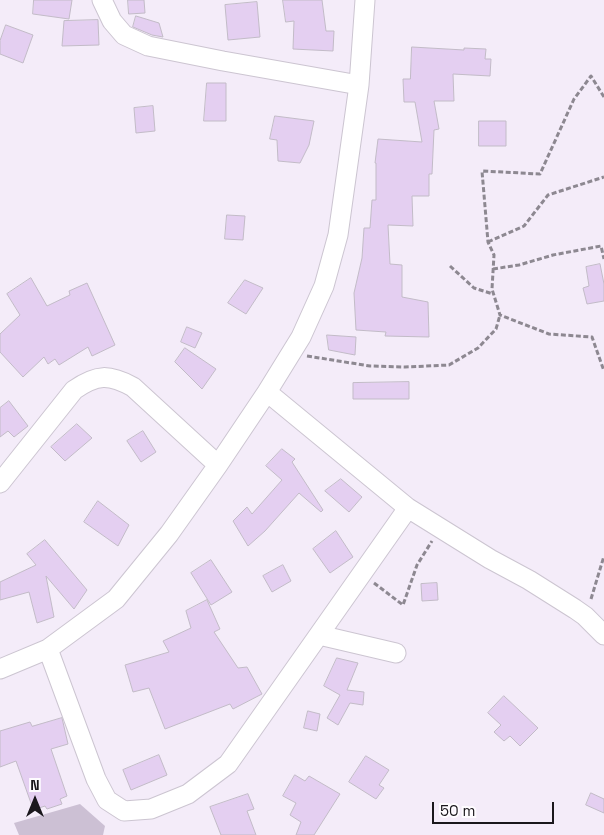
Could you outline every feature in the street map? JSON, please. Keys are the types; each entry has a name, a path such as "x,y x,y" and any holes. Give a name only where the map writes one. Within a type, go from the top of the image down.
{"street":[{"path":"102,0 112,21 124,35 148,46 359,84"},
{"path":"0,669 48,649 116,599 169,534 218,465 302,337 324,286 338,235 352,145 359,84 365,0"},
{"path":"0,483 74,390 88,380 105,376 120,380 133,387 218,465"},
{"path":"267,392 408,508 490,559 529,580 585,616 604,635"},
{"path":"48,649 96,779 106,800 124,811 152,809 188,794 228,764 408,508"},
{"path":"319,635 396,653"}],"path":[{"path":"305,356 370,366 449,365 478,348 496,329 500,315 492,289 494,256 488,242 482,171 540,174 574,99 591,76 604,97"},
{"path":"488,242 524,226 548,195 604,176"},
{"path":"493,269 519,265 553,255 601,246 604,259"},
{"path":"450,266 474,288 494,294"},
{"path":"500,315 549,334 592,338 604,370"},
{"path":"362,574 403,605 417,565 440,528"},
{"path":"585,616 604,556"}],"shaded area":[{"path":"80,804 105,826 103,835 19,835 14,823"}],"building":[{"path":"34,0 72,0 69,19 33,14"},
{"path":"128,0 144,0 145,13 129,14"},
{"path":"283,0 322,0 326,31 334,31 333,51 293,49 294,21 286,22"},
{"path":"257,2 260,37 228,40 225,5"},
{"path":"136,16 159,23 163,37 152,35 133,27"},
{"path":"98,20 99,45 62,46 64,21"},
{"path":"6,25 33,35 23,63 0,54 0,41"},
{"path":"412,47 464,50 464,48 486,49 485,59 491,59 490,76 453,74 454,101 434,101 439,129 434,130 432,174 429,174 429,196 412,196 413,226 388,225 390,264 402,265 402,297 428,302 429,337 385,336 386,332 356,330 354,293 362,258 364,228 370,228 372,200 376,200 375,163 378,139 422,142 415,102 404,102 403,79 410,79"},
{"path":"207,83 226,83 226,121 204,121"},
{"path":"153,106 155,131 136,133 134,108"},
{"path":"275,116 314,121 309,145 300,163 278,161 277,140 270,139"},
{"path":"479,121 506,121 506,146 479,146"},
{"path":"227,215 245,216 243,240 225,239"},
{"path":"600,264 604,284 604,301 587,304 583,288 589,286 586,267"},
{"path":"31,278 47,306 70,295 69,291 87,283 115,345 92,356 88,347 59,365 55,359 48,364 44,357 23,377 0,352 0,334 20,315 7,294"},
{"path":"245,280 263,288 246,314 228,303"},
{"path":"187,327 202,333 195,348 181,342"},
{"path":"327,335 356,337 355,355 329,350"},
{"path":"185,348 216,369 202,389 175,362"},
{"path":"409,382 409,399 353,399 353,383"},
{"path":"9,401 28,426 14,437 8,431 0,437 0,408"},
{"path":"77,424 92,438 65,461 51,447"},
{"path":"143,431 156,452 141,462 127,441"},
{"path":"282,449 295,459 292,462 323,510 321,512 299,493 265,531 248,546 233,521 247,507 252,514 282,480 266,466"},
{"path":"341,479 362,497 349,512 325,491"},
{"path":"98,501 129,525 118,546 84,522"},
{"path":"336,531 353,557 330,573 313,549"},
{"path":"45,540 87,590 74,609 46,576 54,617 37,623 29,592 0,600 0,582 36,565 27,554"},
{"path":"211,560 232,592 211,605 191,573"},
{"path":"283,565 291,581 272,592 263,576"},
{"path":"437,583 438,600 422,601 421,584"},
{"path":"207,600 220,629 214,632 238,668 247,667 262,694 233,709 230,704 165,729 149,688 133,692 125,665 169,652 163,641 191,628 186,611"},
{"path":"337,658 358,663 347,690 364,692 363,705 350,703 338,725 327,718 340,695 324,686"},
{"path":"504,696 538,728 520,746 510,736 504,741 494,732 501,725 488,713"},
{"path":"308,711 320,714 317,731 304,728"},
{"path":"62,718 68,744 51,749 67,796 60,799 62,804 47,809 45,806 39,808 38,804 32,806 16,761 0,767 0,731 30,722 32,726"},
{"path":"159,755 167,775 131,790 123,770"},
{"path":"366,756 389,770 379,785 384,788 376,799 349,782"},
{"path":"295,775 305,781 309,776 340,794 314,835 296,835 301,822 290,815 296,803 283,796"},
{"path":"591,793 604,799 604,813 586,805"},
{"path":"248,794 254,809 247,811 256,835 221,835 210,807"}]}
